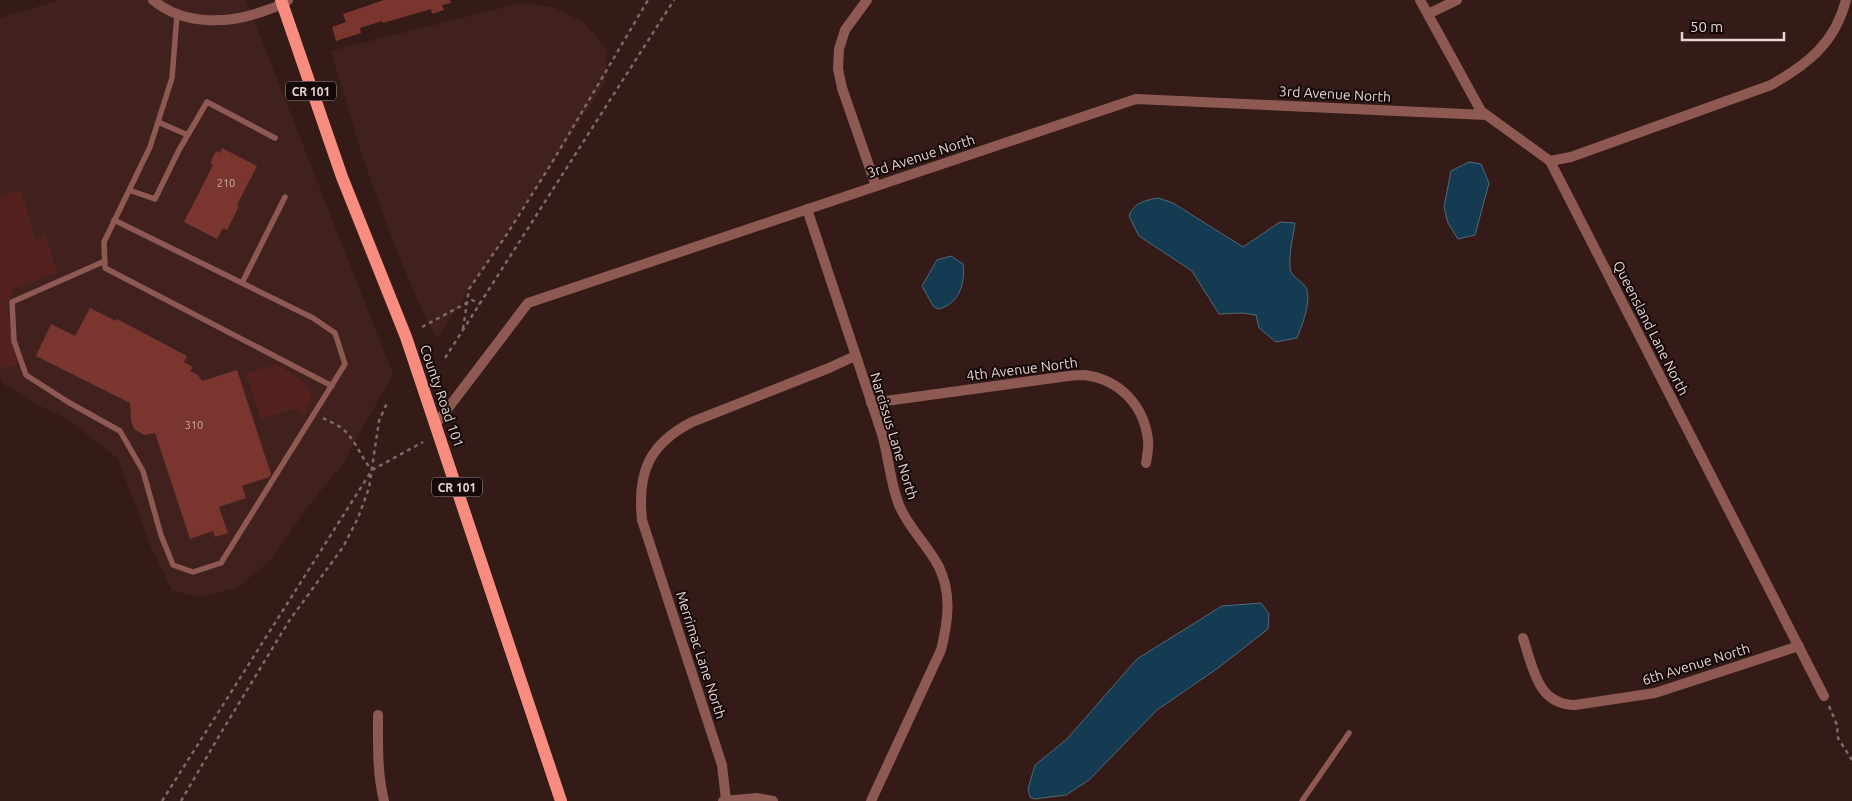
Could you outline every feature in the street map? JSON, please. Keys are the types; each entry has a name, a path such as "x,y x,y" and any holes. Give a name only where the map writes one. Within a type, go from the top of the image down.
{"main road":[{"name":"County Road 101","path":"284,2 342,177 406,337 560,801"}],"street":[{"path":"153,0 177,15 199,20 242,18 284,2"},
{"path":"867,0 845,30 839,49 838,69 842,88 876,186"},
{"name":"Queensland Lane North","path":"1420,0 1481,111 1550,160 1824,696"},
{"path":"1428,14 1457,0"},
{"path":"1550,160 1571,157 1771,85 1795,71 1817,53 1832,35 1846,0"},
{"name":"3rd Avenue North","path":"436,424 528,303 1136,99 1486,115"},
{"name":"Narcissus Lane North","path":"807,209 888,455 892,481 899,506 912,529 939,567 949,608 941,650 871,801"},
{"name":"Merrimac Lane North","path":"725,801 722,765 642,520 640,500 642,480 649,461 659,445 674,431 855,356"},
{"name":"4th Avenue North","path":"871,403 1061,377 1082,375 1103,379 1121,388 1135,404 1144,422 1148,442 1146,463"},
{"name":"6th Avenue North","path":"1523,638 1538,682 1544,693 1552,700 1563,705 1655,694 1799,646"},
{"path":"378,715 378,762 380,786 384,801"},
{"path":"725,801 757,798 772,801"}],"lane":[{"path":"177,15 172,78 150,147 104,242 105,268 332,386"},
{"path":"129,190 155,199 207,102 275,138"},
{"path":"158,122 188,135"},
{"path":"242,283 285,196"},
{"path":"105,261 12,302 14,341 26,375 68,402 120,431 143,470 160,536 172,565 193,572 222,563 316,414 345,364 335,333 313,318 114,220"},
{"path":"1302,801 1349,733"}],"path":[{"path":"463,330 469,289 507,234 553,161 648,0"},
{"path":"445,358 674,0"},
{"path":"422,327 472,300 480,304"},
{"path":"181,801 218,736 289,621 343,547 358,518 369,488 379,421 387,403"},
{"path":"316,414 346,432 361,452 366,464 372,470"},
{"path":"162,801 372,470 423,442"},
{"path":"1824,696 1837,725 1838,738 1852,760"}],"shaded area":[{"path":"60,0 246,0 393,374 342,465 309,505 272,559 237,588 198,597 172,590 151,547 118,459 69,420 38,405 2,383 0,379 0,18"},
{"path":"521,3 553,7 583,22 607,49 605,83 437,339 421,308 397,252 364,161 331,51"},
{"path":"21,190 35,239 46,235 57,273 13,288 7,306 18,364 0,369 0,196"},
{"path":"275,364 299,379 308,388 312,400 308,405 305,416 292,409 261,419 246,374"}],"water":[{"path":"1469,162 1481,164 1489,183 1475,235 1458,239 1448,223 1444,207 1451,171"},
{"path":"1158,198 1173,203 1243,247 1280,222 1295,223 1290,267 1293,275 1304,285 1308,296 1306,311 1297,338 1276,342 1259,328 1256,315 1242,313 1219,314 1192,271 1139,236 1129,216 1131,212 1140,203"},
{"path":"951,256 963,264 962,286 951,303 938,309 933,306 922,286 937,260"},
{"path":"1261,603 1269,614 1268,629 1218,668 1157,710 1089,780 1066,795 1034,799 1030,797 1028,789 1035,765 1067,739 1137,659 1222,606"}],"building":[{"path":"384,0 450,0 451,3 442,5 444,10 432,14 431,9 360,28 361,33 336,41 332,27 346,22 343,14"},
{"path":"222,148 257,166 237,205 239,206 227,230 223,228 217,239 184,222 213,165 210,163 216,151 220,153"},
{"path":"90,308 116,321 117,319 187,356 184,362 193,367 190,371 198,375 202,381 237,370 271,474 269,477 242,486 246,498 219,507 228,533 215,537 213,531 190,539 155,433 144,435 134,429 131,420 130,403 36,356 51,324 75,336"}]}
